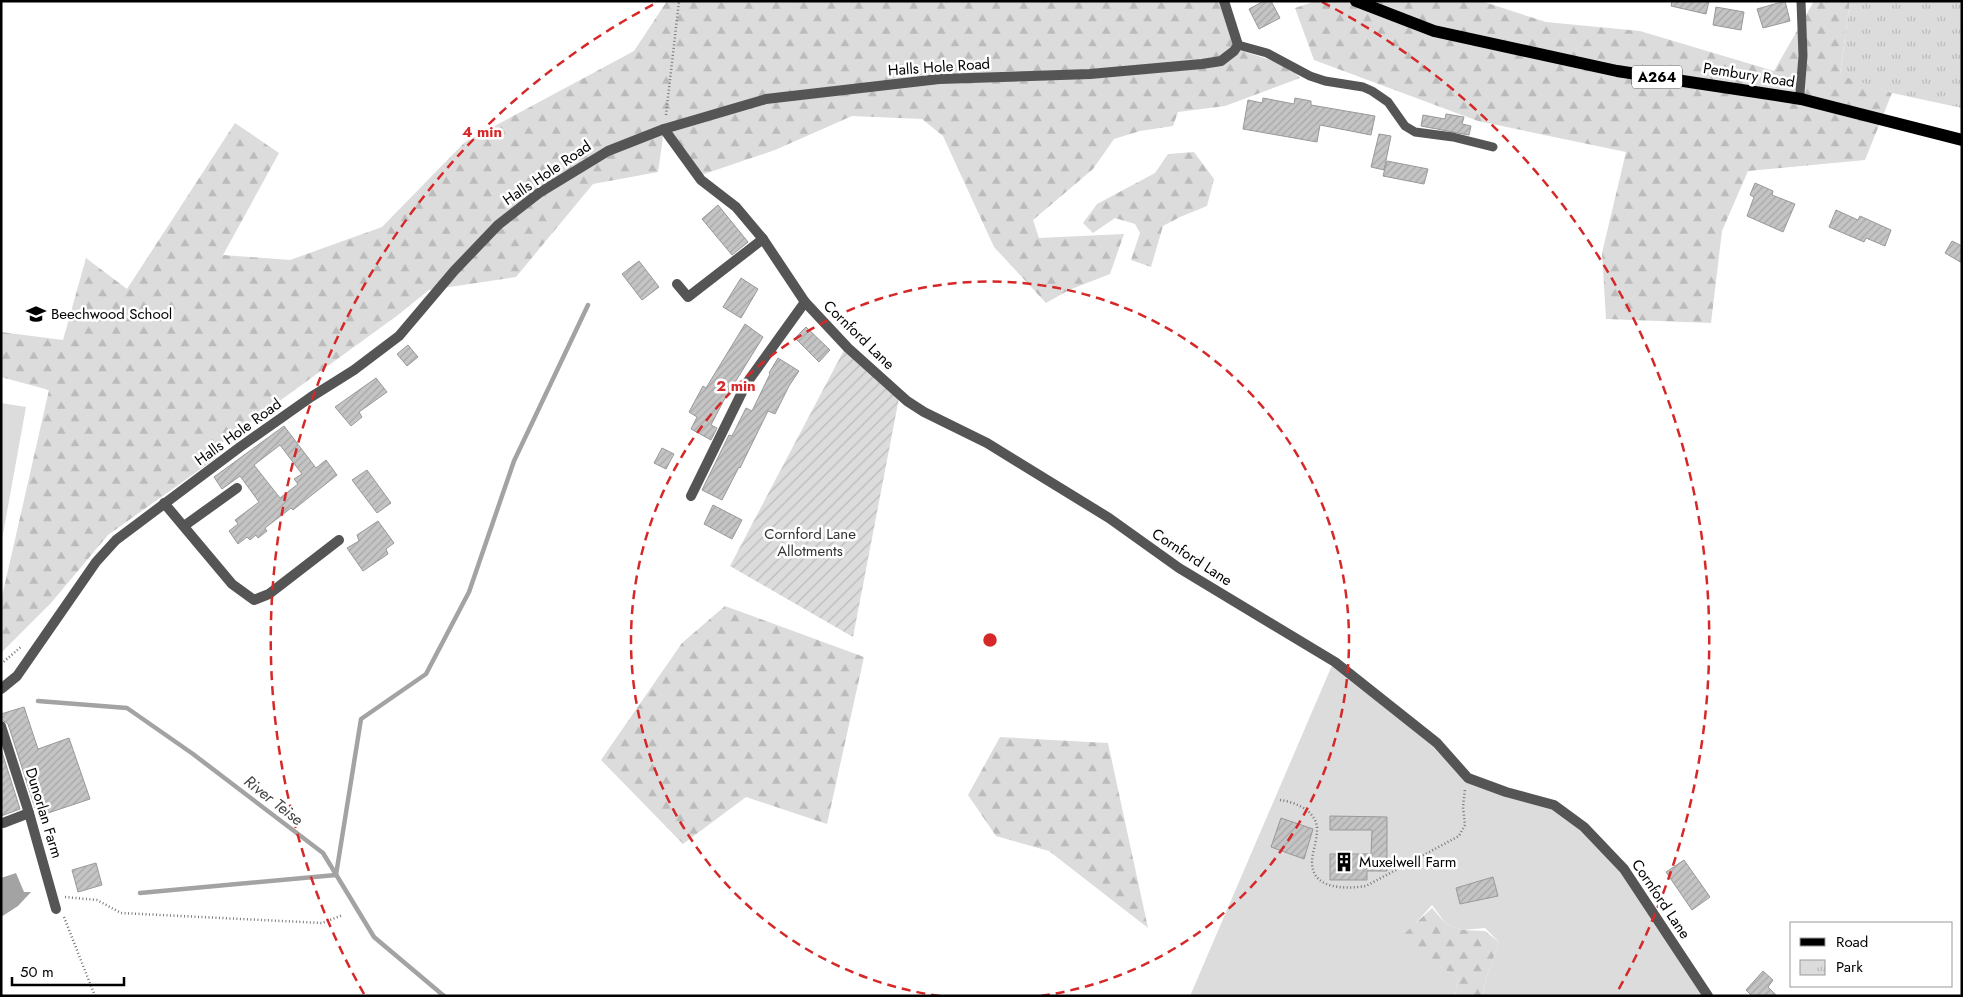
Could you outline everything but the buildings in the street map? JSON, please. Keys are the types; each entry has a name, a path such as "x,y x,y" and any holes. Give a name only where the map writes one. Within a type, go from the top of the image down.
{"main road":[{"name":"Pembury Road","path":"1356,1 1434,31 1616,71 1801,99 1962,140"}],"street":[{"path":"1224,1 1238,45"},
{"name":"Halls Hole Road","path":"1,690 17,676 96,562 116,540 248,442 311,397 354,370 398,336 454,271 498,224 539,193 608,151 664,129 766,99 939,79 1090,74 1202,64 1221,61 1234,51 1238,45"},
{"name":"Cornford Lane","path":"664,129 701,180 736,207 763,239 805,302 848,348 907,401 924,412 987,443 1109,518 1179,568 1335,662 1437,743 1468,778 1506,792 1554,805 1584,827 1624,868 1708,996"},
{"path":"677,284 688,297 763,239"},
{"path":"691,496 746,384 805,302"},
{"path":"184,526 237,488"},
{"path":"164,504 232,584 254,600 269,594 339,540"},
{"name":"Dunorlan Farm","path":"2,730 60,912"},
{"path":"3,823 30,813"}],"lane":[{"path":"1801,1 1803,56 1801,99"},
{"path":"1238,45 1267,53 1310,76 1325,81 1363,87 1372,91 1388,102 1405,126 1415,132 1461,139 1493,147"}],"path":[{"path":"664,129 679,1"},
{"path":"1280,800 1293,802 1306,809 1316,821 1312,862 1314,874 1322,883 1351,889 1366,886 1459,836 1465,825 1463,793 1468,778"},
{"path":"95,996 60,912 56,897 97,900 122,913 322,923 343,915"}],"green space":[{"path":"667,1 1224,1 1236,49 1289,66 1300,78 1225,106 1178,112 1173,126 1140,131 1114,139 1093,169 1033,220 1039,238 1124,234 1110,274 1069,290 1046,303 994,247 943,136 922,119 852,116 775,150 698,176 664,130 658,172 593,184 516,277 429,290 398,315 223,442 216,458 108,535 51,603 1,653 1,601 49,390 1,377 1,332 63,340 86,258 127,289 235,123 279,153 223,255 290,260 382,227 465,142 634,51"},
{"path":"1316,1 1481,1 1546,22 1640,31 1774,71 1814,1 1850,1 1840,74 1892,93 1865,160 1748,171 1722,231 1711,323 1606,319 1602,253 1626,152 1478,121 1314,60 1295,8"},
{"path":"1850,1 1962,1 1962,108 1892,93 1840,75"},
{"path":"1194,152 1214,179 1207,206 1163,226 1151,267 1131,260 1140,233 1135,224 1115,218 1093,233 1083,223 1097,204 1155,173 1168,154"},
{"name":"Cornford Lane Allotments","path":"844,350 899,398 853,637 730,566"},
{"path":"1,403 26,407 1,545"},
{"path":"725,606 864,657 827,824 746,797 683,844 601,760 682,643"},
{"path":"1333,663 1437,743 1468,778 1554,805 1624,869 1708,996 1482,996 1499,942 1485,928 1463,930 1446,924 1432,905 1405,935 1419,955 1458,977 1455,996 1190,996"},
{"path":"1000,737 1108,743 1148,928 1049,851 996,836 968,795"},
{"path":"1432,908 1446,924 1463,930 1485,931 1499,942 1482,996 1455,996 1458,977 1418,955 1404,934"}],"shaded area":[{"path":"16,873 24,892 31,892 18,906 1,917 1,878"}],"waterway":[{"path":"336,875 361,719 426,674 469,592 514,461 588,305"},
{"name":"River Teise","path":"38,701 127,708 193,754 323,853 374,937 444,996"},
{"path":"140,893 336,875"}],"place":[{"name":"Beechwood School","path":"36,314"},
{"name":"Muxelwell Farm","path":"1344,862"}]}
